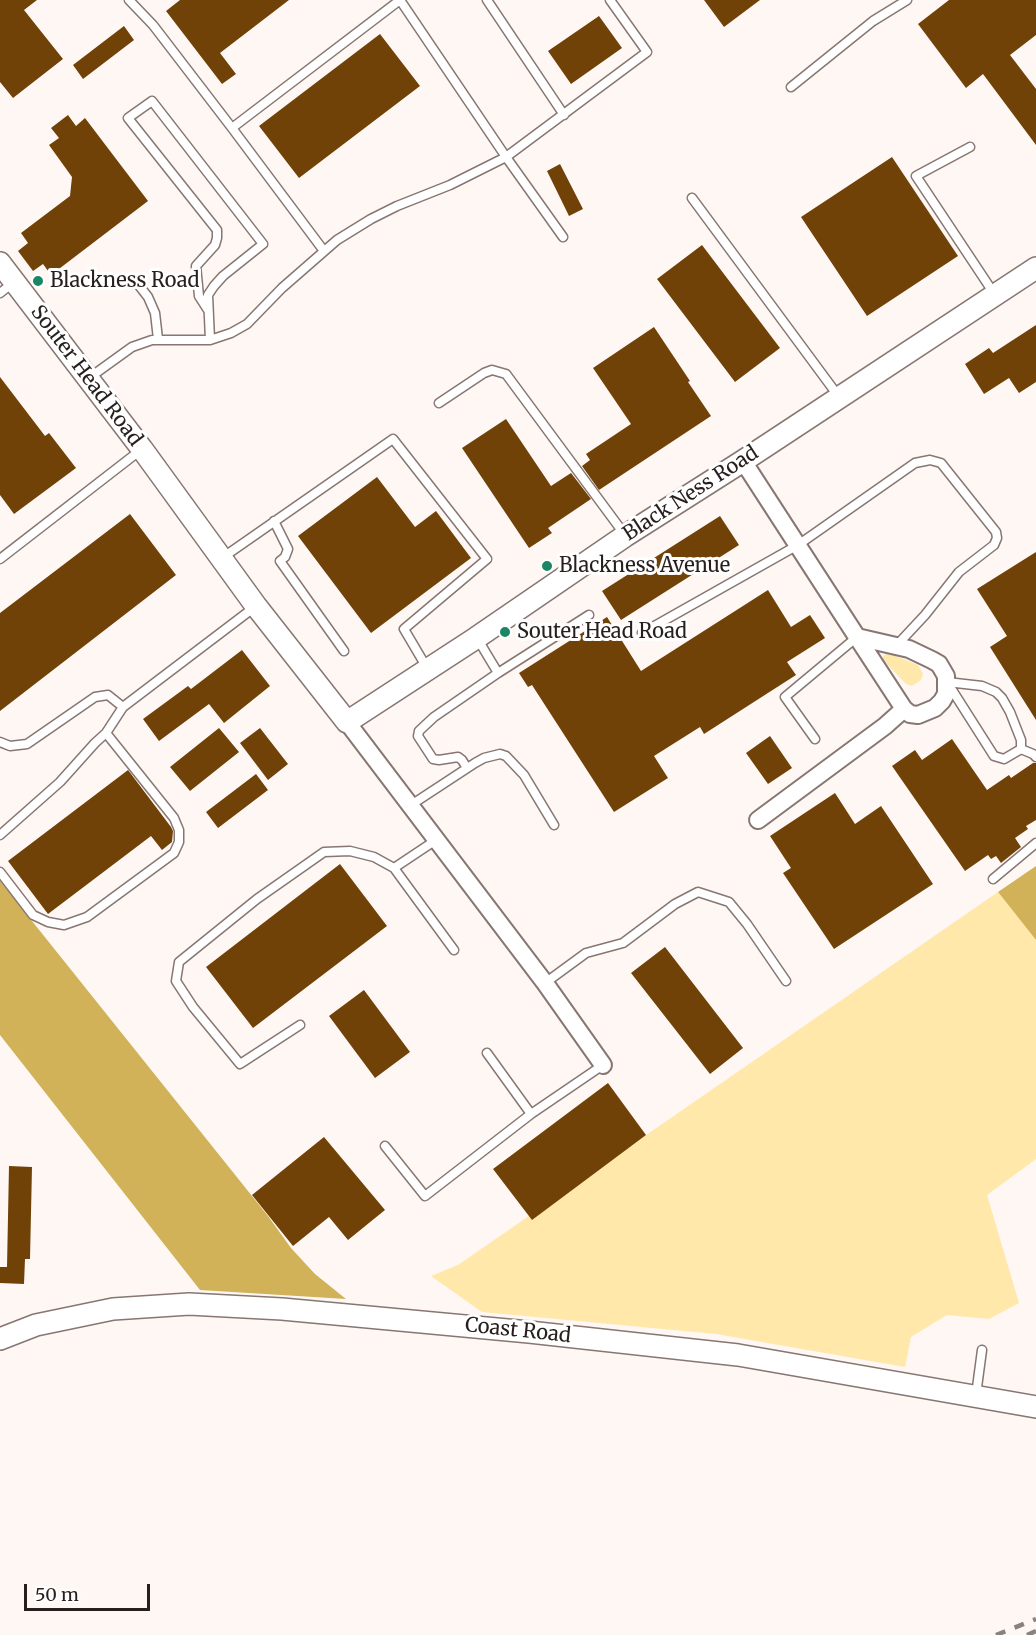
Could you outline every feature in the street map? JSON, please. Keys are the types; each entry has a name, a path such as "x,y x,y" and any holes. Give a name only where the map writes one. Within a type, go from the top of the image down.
{"street":[{"name":"Souter Head Road","path":"0,263 7,287 88,379 142,449 256,606 411,805 545,983 603,1065"},
{"name":"Black Ness Road","path":"347,722 476,638 625,536 1036,268"},
{"path":"743,461 856,637 904,709 910,714 918,715 935,708 942,701 946,694 947,682 939,664 897,645 856,637"},
{"path":"758,820 885,726 904,709"},
{"name":"Coast Road","path":"0,1338 36,1325 113,1309 189,1304 282,1309 530,1332 738,1355 1036,1407"}],"lane":[{"path":"129,0 153,25 324,251"},
{"path":"232,128 400,0 563,237"},
{"path":"486,0 564,115"},
{"path":"88,379 132,347 152,340 210,340 231,333 247,324 282,288 337,240 370,219 450,185 506,157 564,115 647,52 610,0"},
{"path":"791,87 873,21 907,0"},
{"path":"208,310 200,296 196,266 215,245 217,230 128,118 152,101 263,244 223,276 208,295 210,340"},
{"path":"970,147 916,176 995,295"},
{"path":"692,198 839,398"},
{"path":"134,279 148,297 155,313 158,339"},
{"path":"438,403 484,373 492,370 506,374 625,536"},
{"path":"222,558 393,439 487,559 404,629 428,670"},
{"path":"0,559 142,449"},
{"path":"642,633 798,545 915,463 930,460 941,463 996,532 997,538 994,545 959,572 925,615 897,645"},
{"path":"274,521 288,549 285,557 280,561 344,651"},
{"path":"0,835 60,782 106,733 123,706 256,606"},
{"path":"467,768 458,757 433,759 418,736 419,731 434,717 498,673 589,615"},
{"path":"815,739 785,698 856,637"},
{"path":"476,638 498,673"},
{"path":"947,682 982,686 996,692 1010,712 1021,740 1021,749"},
{"path":"947,682 994,756 1004,759 1021,749"},
{"path":"0,742 10,746 27,744 95,697 108,695 123,706"},
{"path":"0,872 33,915 48,922 64,925 87,917 174,853 179,842 179,830 174,818 106,733"},
{"path":"1021,749 1036,757"},
{"path":"411,805 467,768 495,754 506,756 524,775 554,825"},
{"path":"394,868 436,840"},
{"path":"993,879 1036,843"},
{"path":"300,1025 240,1064 193,1007 176,981 179,963 257,899 324,852 350,851 374,857 394,868 454,950"},
{"path":"545,983 586,953 623,943 675,904 698,892 729,902 786,981"},
{"path":"487,1053 531,1114"},
{"path":"385,1146 425,1196 531,1114 603,1065"},
{"path":"975,1396 982,1350"}],"shaded area":[{"path":"888,653 918,665 923,674 921,680 912,686 906,684 883,660 883,656"},
{"path":"1036,866 1036,940 998,892"},
{"path":"0,881 268,1216 291,1248 315,1274 346,1299 200,1290 0,1035"},
{"path":"998,892 1036,940 1036,1159 987,1195 1019,1303 989,1319 947,1315 911,1337 905,1367 716,1334 482,1312 431,1276 458,1265"}],"building":[{"path":"0,0 37,0 24,10 63,59 13,98 0,82"},
{"path":"180,0 289,0 220,53 236,74 222,84 166,11"},
{"path":"704,0 760,0 724,27"},
{"path":"949,0 1036,0 1036,35 1010,55 1036,89 1036,145 983,74 966,88 918,24"},
{"path":"599,16 622,48 571,84 548,51"},
{"path":"124,26 134,40 83,79 73,65"},
{"path":"380,34 420,86 299,178 259,126"},
{"path":"68,115 76,126 85,118 148,201 51,275 43,264 33,271 18,251 28,243 21,233 70,196 72,177 49,145 59,138 51,128"},
{"path":"892,157 958,256 867,316 801,217"},
{"path":"560,164 583,209 569,216 547,171"},
{"path":"702,245 780,348 735,382 657,279"},
{"path":"1036,325 1036,382 1019,393 1009,378 984,394 965,364 989,348 993,353"},
{"path":"654,327 711,416 599,490 582,466 590,460 586,454 631,424 593,368"},
{"path":"0,377 45,436 49,433 76,468 14,514 0,495"},
{"path":"506,419 551,486 571,473 591,499 548,528 552,533 529,548 462,448"},
{"path":"377,477 415,527 436,511 471,558 371,633 298,536"},
{"path":"130,514 176,575 0,711 0,613"},
{"path":"720,516 739,545 621,620 602,591"},
{"path":"1036,552 1036,720 990,647 1007,636 977,589"},
{"path":"768,590 791,627 810,615 825,638 787,662 796,675 704,734 700,727 654,756 668,778 614,812 532,685 528,687 519,673 607,617 641,671"},
{"path":"242,650 270,686 224,723 209,704 159,741 143,719 188,686 191,689"},
{"path":"219,728 239,752 190,791 170,767"},
{"path":"260,728 288,764 268,780 240,743"},
{"path":"770,736 792,768 768,784 746,753"},
{"path":"952,739 987,790 1009,775 1011,778 1036,763 1036,820 1026,826 1028,829 1015,838 1021,847 1001,863 996,856 991,859 988,855 965,871 892,766 915,750 922,760"},
{"path":"128,770 171,827 172,842 162,850 151,836 48,914 8,861"},
{"path":"256,774 268,790 218,828 206,812"},
{"path":"835,793 855,824 881,806 933,884 834,949 783,873 791,868 770,836"},
{"path":"340,864 387,926 253,1028 206,967"},
{"path":"665,947 743,1048 710,1074 631,973"},
{"path":"364,990 410,1052 375,1078 329,1016"},
{"path":"608,1083 646,1135 532,1220 493,1169"},
{"path":"324,1137 385,1210 348,1240 329,1217 293,1246 252,1195"},
{"path":"9,1166 32,1167 30,1259 25,1259 24,1284 0,1283 0,1267 7,1267"}],"railway":[{"path":"996,1635 1036,1619"},
{"path":"1027,1635 1036,1631"}],"place":[{"name":"Blackness Road","path":"38,281"},
{"name":"Blackness Avenue","path":"547,566"},
{"name":"Souter Head Road","path":"505,632"}]}
